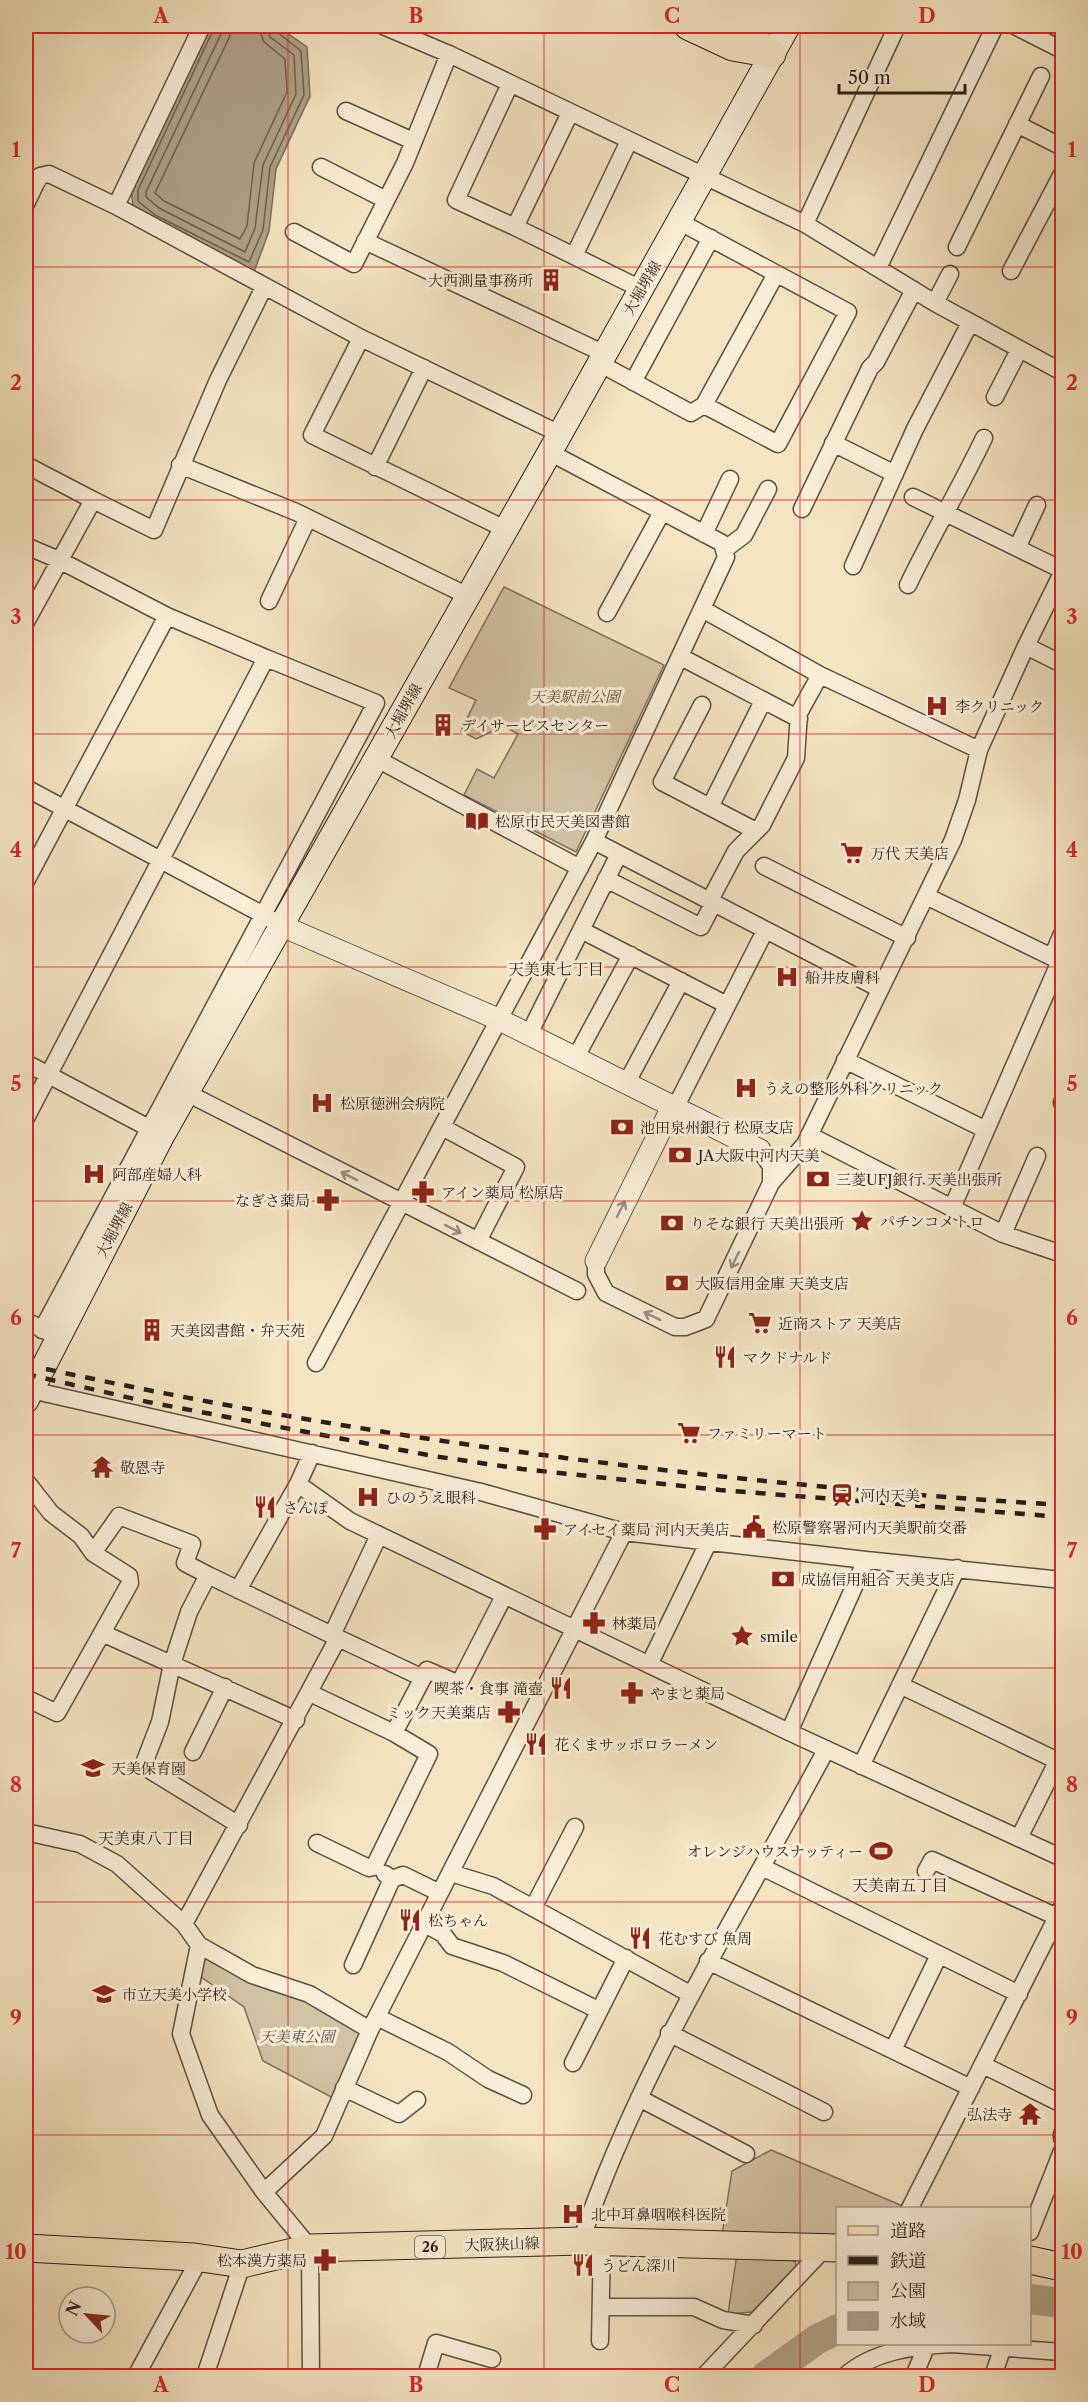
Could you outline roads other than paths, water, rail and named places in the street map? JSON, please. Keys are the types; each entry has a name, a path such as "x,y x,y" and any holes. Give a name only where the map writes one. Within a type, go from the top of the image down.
{"main road":[{"path":"688,26 733,47 772,54"},
{"path":"736,26 772,54"},
{"name":"大堀堺線","path":"28,1395 50,1333 156,1132 187,1093 272,919 377,759 788,26"},
{"name":"大阪狭山線","path":"26,2248 201,2258 242,2264 310,2248 591,2241 831,2249"},
{"path":"1031,2260 1062,2267"}],"street":[{"path":"116,206 202,26"},
{"path":"383,26 449,54 805,224 935,303 1062,372"},
{"path":"805,224 897,26"},
{"path":"878,268 995,26"},
{"path":"1015,26 1062,50"},
{"path":"294,232 354,264 414,141 449,54"},
{"path":"957,247 1041,76"},
{"path":"510,84 456,200 641,290"},
{"path":"346,111 414,141"},
{"path":"515,227 570,113"},
{"path":"1017,124 1062,147"},
{"path":"574,256 629,141"},
{"path":"321,167 386,200"},
{"path":"26,204 30,182 49,174 116,206 264,287 424,368 554,443 662,512 722,543 726,556 704,610 594,841 316,1363"},
{"path":"1011,271 1062,174"},
{"path":"680,222 848,312 778,444 704,405"},
{"path":"633,382 711,238"},
{"path":"365,241 600,358 633,382 691,413 704,405 776,274"},
{"path":"935,303 950,274"},
{"path":"26,465 154,530 180,465 264,287"},
{"path":"802,509 870,368 876,362 914,290"},
{"path":"853,566 895,474 970,323"},
{"path":"361,338 312,435 505,529"},
{"path":"995,397 1019,350"},
{"path":"375,467 424,368"},
{"path":"908,585 938,522 946,512 984,438"},
{"path":"833,443 895,474"},
{"path":"180,465 308,518 468,596"},
{"path":"704,534 730,479"},
{"path":"724,550 744,535 768,489"},
{"path":"765,931 596,1262 596,1274 606,1293 675,1327 695,1324 706,1319 771,1183 809,1135 907,938 957,830 979,750 1062,571 914,497"},
{"path":"26,622 93,500"},
{"path":"1017,548 1037,505"},
{"path":"607,613 662,512"},
{"path":"269,601 308,518"},
{"path":"26,546 59,560 166,616 376,703 272,919 156,1132 26,1063"},
{"path":"704,610 820,675 979,750"},
{"path":"26,881 166,616"},
{"path":"1026,646 1062,664"},
{"path":"681,657 799,719"},
{"path":"26,1118 266,658"},
{"path":"606,879 700,927 736,851 762,825 796,758 799,713 820,675"},
{"path":"710,807 763,700"},
{"path":"702,705 662,782 756,831"},
{"path":"377,759 580,868"},
{"path":"26,788 272,919 500,1020 760,1150 778,1156 796,1154"},
{"path":"594,841 880,989"},
{"path":"529,1034 619,854"},
{"path":"764,866 907,938"},
{"path":"926,896 1058,960"},
{"path":"581,930 727,1005"},
{"path":"952,1208 1058,960 1062,934"},
{"path":"576,1057 631,956"},
{"path":"627,1082 681,981"},
{"path":"845,1060 986,1130"},
{"path":"187,1093 577,1292"},
{"path":"442,1127 516,1167 478,1241"},
{"path":"809,1135 1003,1234 1062,1254"},
{"path":"760,1150 771,1166 771,1183"},
{"path":"1003,1234 1036,1155"},
{"path":"26,1321 50,1333"},
{"path":"28,1395 312,1453 481,1492 624,1532 1062,1580"},
{"path":"238,1590 298,1484 312,1453"},
{"path":"26,1481 51,1513 81,1536 93,1553 129,1576 130,1583 57,1713 26,1698"},
{"path":"298,1484 350,1521 379,1536 861,1766 1062,1858"},
{"path":"93,1553 119,1516 192,1544 185,1563 423,1678"},
{"path":"264,2192 324,2136 374,2024 624,1532"},
{"path":"184,1924 310,1693 379,1536"},
{"path":"649,1665 709,1541"},
{"path":"789,1732 866,1560"},
{"path":"861,1766 957,1568"},
{"path":"208,1575 189,1612 171,1664 160,1722 143,1766 239,1825"},
{"path":"394,1733 429,1669 459,1684 504,1596"},
{"path":"102,1633 296,1720"},
{"path":"900,1685 1060,1762 1019,1838"},
{"path":"194,1752 225,1688"},
{"path":"310,1693 394,1733 429,1754 374,1867"},
{"path":"600,2342 601,2307 591,2241 600,2186 669,2033 708,1961 764,1868 826,1749"},
{"path":"533,1908 575,1827"},
{"path":"26,1832 80,1844 117,1864 184,1924 199,1945 252,1975 309,1994 374,2024 448,2052 488,2079 524,2095"},
{"path":"317,1843 369,1868 374,1867 392,1879"},
{"path":"911,2207 1060,1912 932,1860 926,1871"},
{"path":"764,1868 1019,1994"},
{"path":"451,1873 494,1886 690,1994"},
{"path":"353,1965 392,1879 403,1875 440,1893"},
{"path":"425,1924 443,1934 452,1946 503,1963 598,2010"},
{"path":"199,1945 181,2034 210,2115 264,2192 310,2248 311,2376"},
{"path":"893,2050 939,1955"},
{"path":"573,2062 626,1959"},
{"path":"708,1961 972,2088"},
{"path":"669,2033 824,2112"},
{"path":"983,2066 1062,2104"},
{"path":"344,2088 399,2114 417,2100"},
{"path":"639,2098 746,2154"},
{"path":"1031,2228 1059,2168 1062,2151"},
{"path":"704,2376 831,2249"},
{"path":"136,2376 201,2258"},
{"path":"205,2376 242,2264"},
{"path":"601,2307 694,2307 723,2320 754,2325"},
{"path":"426,2376 436,2343 492,2358"},
{"path":"845,2376 874,2358 927,2345"},
{"path":"914,2376 927,2345"},
{"path":"986,2345 1062,2352"},
{"path":"993,2376 1004,2346"}],"water":[{"path":"211,26 277,26 307,47 310,96 276,169 269,231 254,272 151,220 133,206 131,190"}],"waterway":[{"path":"1031,2299 1062,2303"},
{"path":"766,2376 816,2340 836,2330"}],"railway":[{"path":"46,1369 298,1418 551,1456 806,1485 1062,1505"},
{"path":"26,1374 148,1402 433,1456 522,1469 720,1490 1062,1517"}],"place":[{"name":"大西測量事務所","path":"551,280"},
{"name":"李クリニック","path":"937,706"},
{"name":"デイサービスセンター","path":"443,725"},
{"name":"松原市民天美図書館","path":"477,821"},
{"name":"万代 天美店","path":"852,853"},
{"name":"船井皮膚科","path":"787,977"},
{"name":"うえの整形外科クリニック","path":"746,1088"},
{"name":"松原徳洲会病院","path":"322,1103"},
{"name":"池田泉州銀行 松原支店","path":"622,1127"},
{"name":"JA大阪中河内天美","path":"680,1155"},
{"name":"阿部産婦人科","path":"94,1174"},
{"name":"三菱UFJ銀行 天美出張所","path":"818,1179"},
{"name":"アイン薬局 松原店","path":"423,1192"},
{"name":"なぎさ薬局","path":"328,1200"},
{"name":"パチンコメトロ","path":"862,1221"},
{"name":"りそな銀行 天美出張所","path":"672,1223"},
{"name":"大阪信用金庫 天美支店","path":"677,1283"},
{"name":"近商ストア 天美店","path":"760,1323"},
{"name":"天美図書館・弁天苑","path":"152,1330"},
{"name":"マクドナルド","path":"725,1357"},
{"name":"ファミリーマート","path":"689,1433"},
{"name":"敬恩寺","path":"102,1467"},
{"name":"河内天美","path":"842,1495"},
{"name":"ひのうえ眼科","path":"368,1497"},
{"name":"さんぽ","path":"265,1507"},
{"name":"松原警察署河内天美駅前交番","path":"754,1527"},
{"name":"アイセイ薬局 河内天美店","path":"545,1529"},
{"name":"成協信用組合 天美支店","path":"783,1579"},
{"name":"林薬局","path":"594,1623"},
{"name":"smile","path":"742,1636"},
{"name":"喫茶・食事 滝壺","path":"561,1688"},
{"name":"やまと薬局","path":"632,1693"},
{"name":"ミック天美薬店","path":"509,1712"},
{"name":"花くまサッポロラーメン","path":"536,1744"},
{"name":"天美保育園","path":"93,1768"},
{"name":"オレンジハウスナッティー","path":"881,1851"},
{"name":"松ちゃん","path":"410,1920"},
{"name":"花むすび 魚周","path":"640,1938"},
{"name":"市立天美小学校","path":"104,1994"},
{"name":"弘法寺","path":"1030,2114"},
{"name":"北中耳鼻咽喉科医院","path":"573,2214"},
{"name":"松本漢方薬局","path":"325,2260"},
{"name":"うどん深川","path":"583,2265"}],"district":[{"name":"天美東七丁目","path":"556,969"},
{"name":"天美東八丁目","path":"146,1838"},
{"name":"天美南五丁目","path":"900,1885"}],"park label":[{"name":"天美駅前公園","path":"575,696"},
{"name":"天美東公園","path":"297,2036"}]}
